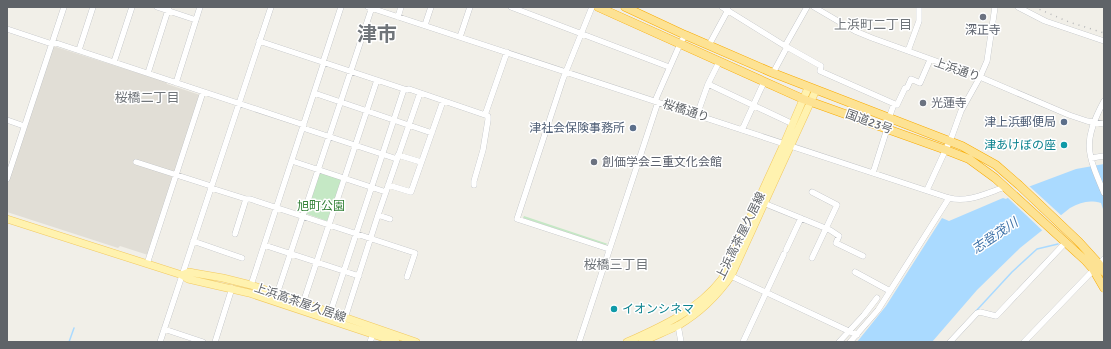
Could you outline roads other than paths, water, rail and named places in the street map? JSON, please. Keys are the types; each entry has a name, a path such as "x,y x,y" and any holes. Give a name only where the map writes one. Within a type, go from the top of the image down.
{"highway":[{"name":"国道23号","path":"598,7 718,62 807,100 968,159 978,165 1007,189 1065,244 1099,264 1104,288"},
{"name":"国道23号","path":"625,7 641,11 685,35 773,73 962,146 996,165 1019,185 1079,242 1099,264 1104,272"}],"main road":[{"name":"上浜高茶屋久居線","path":"642,342 692,317 710,302 732,276 762,202 812,89"},
{"name":"上浜高茶屋久居線","path":"788,145 793,124 807,100"},
{"name":"上浜高茶屋久居線","path":"627,342 672,321 708,295 726,272 762,202"},
{"name":"上浜高茶屋久居線","path":"7,219 182,275 188,279 250,293 396,342"},
{"name":"上浜高茶屋久居線","path":"182,275 189,272 223,278 251,286 416,342"}],"street":[{"path":"7,179 64,7"},
{"path":"79,50 93,7"},
{"path":"114,62 132,7"},
{"path":"157,7 168,9 196,20"},
{"path":"176,83 200,7"},
{"path":"160,342 271,7"},
{"path":"251,286 341,7"},
{"path":"277,294 371,7"},
{"name":"桜橋通り","path":"371,7 949,198 956,200 969,199 1007,189"},
{"path":"398,17 401,7"},
{"path":"425,26 431,7"},
{"path":"460,37 470,7"},
{"path":"511,7 669,67"},
{"path":"592,7 566,72 516,219 609,249"},
{"path":"773,73 806,7"},
{"name":"上浜通り","path":"814,7 855,31 930,60 980,77 1069,115 1093,123 1104,124"},
{"path":"908,51 919,21 919,7"},
{"path":"927,190 950,141 961,111 980,77 986,61 995,7"},
{"path":"1018,7 1046,21 1104,41"},
{"path":"709,45 725,8 821,66 820,72 897,105 911,79 920,83 930,60"},
{"path":"148,73 168,9"},
{"path":"7,29 79,50 148,73 303,126 356,146 382,154 421,162"},
{"path":"579,342 669,67 685,35"},
{"path":"259,41 486,115"},
{"path":"474,185 488,120 488,116 486,115 507,52"},
{"path":"697,115 718,62"},
{"path":"303,304 377,80"},
{"path":"742,130 764,82"},
{"path":"708,84 793,124"},
{"path":"330,313 404,89"},
{"path":"147,264 203,92"},
{"path":"314,93 432,133"},
{"path":"345,318 370,238 420,93"},
{"path":"388,185 411,192 443,101"},
{"path":"1104,102 1093,123 1089,142 1091,158 1104,193"},
{"path":"889,118 894,104"},
{"path":"7,120 24,126"},
{"path":"873,172 887,129"},
{"path":"1091,158 1104,156"},
{"path":"292,161 386,192"},
{"path":"136,162 415,253 407,277"},
{"path":"812,192 837,205 812,258"},
{"path":"850,342 878,310 949,198"},
{"path":"235,234 246,199"},
{"path":"762,202 826,229 839,236 836,243 863,256"},
{"path":"378,215 390,219"},
{"path":"743,342 801,218"},
{"path":"193,241 242,258"},
{"path":"950,342 977,313 980,312 996,316 1065,244"},
{"path":"264,245 359,276"},
{"path":"1024,342 1099,264"},
{"path":"855,272 890,291"},
{"path":"732,276 856,335"},
{"path":"214,342 232,288"},
{"path":"839,342 877,298"},
{"path":"678,325 681,342"},
{"path":"164,329 204,342"},
{"path":"370,342 373,334"}],"water":[{"name":"志登茂川","path":"1104,164 1104,212 1101,203 1097,202 1085,202 1070,208 1020,248 977,290 932,342 857,342 886,306 942,218 949,221 1003,198 1006,199 1015,192 1076,169"}],"waterway":[{"path":"976,311 1012,272 1037,249 1058,244"},
{"path":"69,342 74,328"}],"railway":[{"path":"1034,7 1069,22 1104,33"}],"place":[{"name":"深正寺","path":"983,17"},
{"name":"光蓮寺","path":"923,103"},
{"name":"津上浜郵便局","path":"1064,122"},
{"name":"津社会保険事務所","path":"633,128"},
{"name":"津あけぼの座","path":"1064,145"},
{"name":"創価学会三重文化会館","path":"594,162"},
{"name":"イオンシネマ","path":"614,309"}],"district":[{"name":"上浜町二丁目","path":"873,25"},
{"name":"津市","path":"377,34"},
{"name":"桜橋二丁目","path":"147,98"},
{"name":"桜橋三丁目","path":"616,265"}],"park label":[{"name":"旭町公園","path":"321,206"}]}
